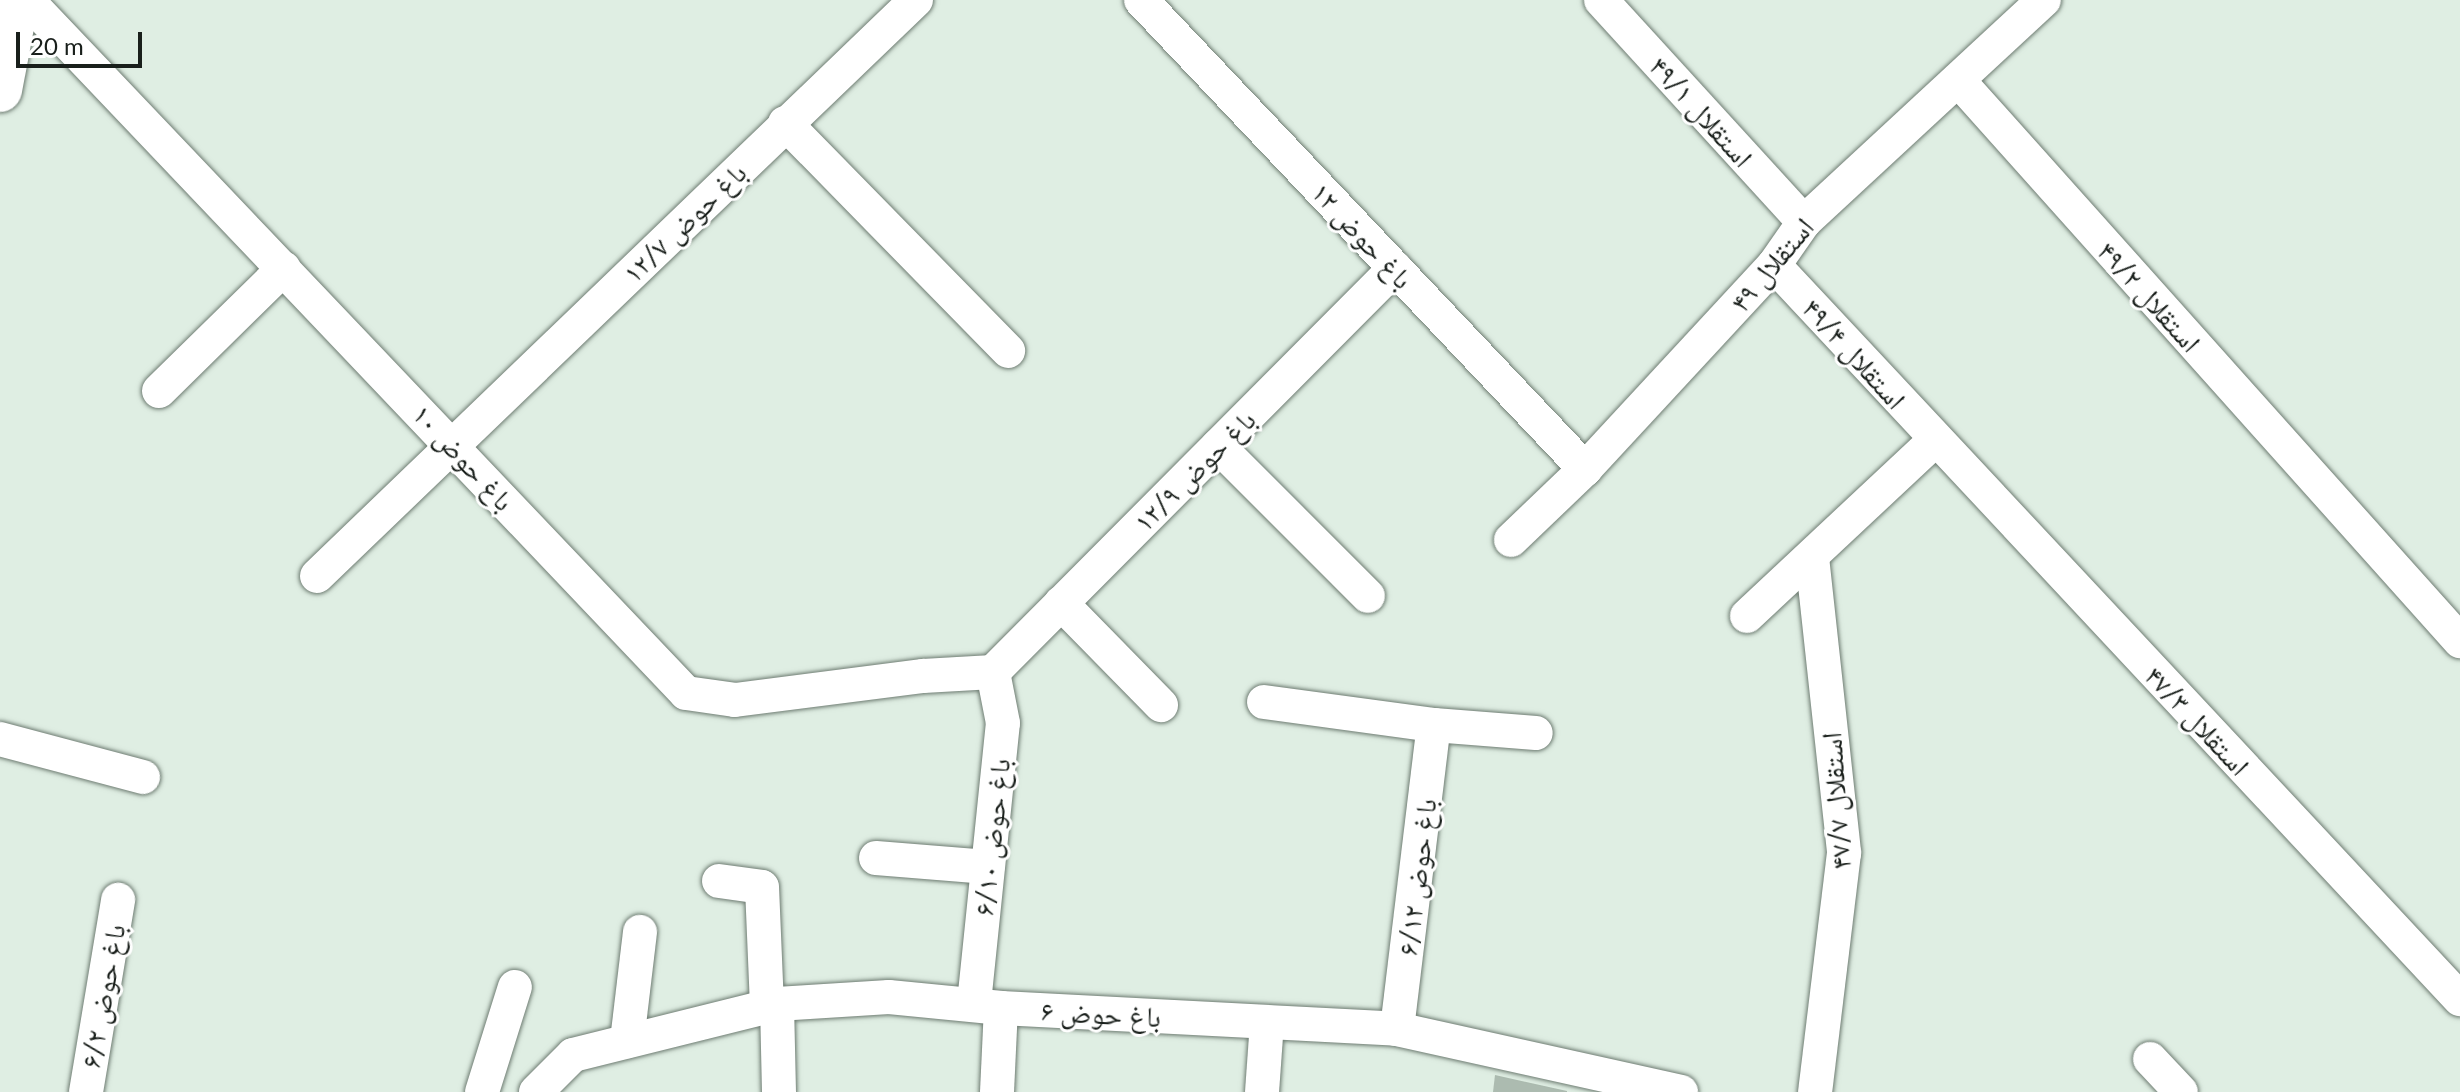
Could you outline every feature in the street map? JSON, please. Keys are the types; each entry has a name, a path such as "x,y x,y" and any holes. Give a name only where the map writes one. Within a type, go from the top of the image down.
{"main road":[{"path":"0,90 17,0"}],"street":[{"name":"۱۰ باغ حوض","path":"27,0 686,693 735,700 923,676 993,672"},
{"name":"۱۲/۷ باغ حوض","path":"317,576 916,0"},
{"name":"۱۲ باغ حوض","path":"1141,0 1585,469"},
{"name":"۴۹/۱ استقلال","path":"1601,0 1804,222"},
{"name":"۴۹ استقلال","path":"1511,540 1585,469 1774,265 1804,222 2044,0"},
{"name":"۴۹/۲ استقلال","path":"1958,80 2460,641"},
{"path":"785,123 1008,351"},
{"name":"۴۹/۴ استقلال","path":"1774,265 1935,440"},
{"path":"159,391 284,268"},
{"name":"۱۲/۹ باغ حوض","path":"993,672 1395,268"},
{"path":"1747,616 1935,440"},
{"name":"۴۷/۳ استقلال","path":"1935,440 2460,999"},
{"path":"1218,446 1368,596"},
{"name":"۴۷/۷ استقلال","path":"1812,557 1844,853 1815,1092"},
{"path":"1061,603 1161,705"},
{"name":"۶/۱۰ باغ حوض","path":"993,672 1003,723 988,867 988,1005 997,1092"},
{"path":"1264,702 1434,725 1536,733"},
{"name":"۶/۱۲ باغ حوض","path":"1397,1029 1434,725"},
{"path":"0,739 143,777"},
{"path":"876,858 988,867"},
{"path":"719,881 762,887 779,1092"},
{"name":"۶/۲ باغ حوض","path":"86,1092 118,900"},
{"path":"627,1041 640,932"},
{"path":"482,1092 515,987"},
{"name":"۶ باغ حوض","path":"536,1092 573,1055 772,1005 889,997 1397,1029 1681,1092"},
{"path":"1262,1092 1267,1022"},
{"path":"2150,1059 2181,1092"}],"building":[{"path":"1495,1075 1567,1091 1567,1092 1493,1092"}]}
